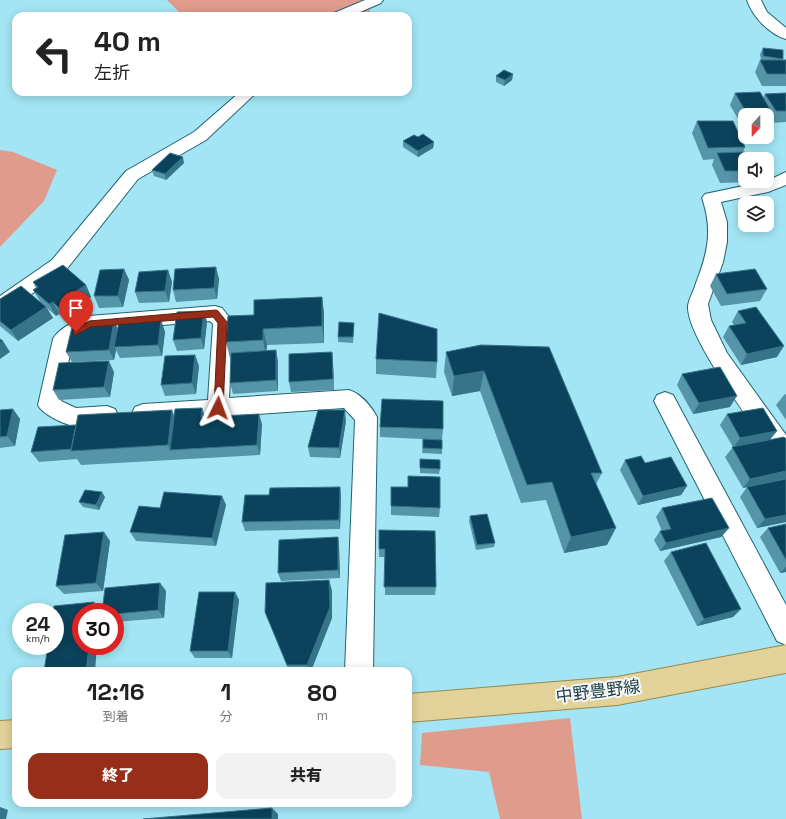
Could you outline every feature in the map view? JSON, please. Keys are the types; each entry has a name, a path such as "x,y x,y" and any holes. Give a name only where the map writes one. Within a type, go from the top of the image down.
{"main road":[{"name":"中野豊野線","path":"412,708 617,691 786,659"},
{"path":"0,735 12,734"}],"street":[{"path":"348,12 376,0"},
{"path":"754,0 755,6 786,35"},
{"path":"0,306 59,265 132,174 200,136 245,96"},
{"path":"786,178 768,186 711,198 716,211 720,236 698,308 706,335 718,357 786,453"},
{"path":"218,408 223,322 216,314 89,324 63,339 49,405 74,417 218,408 349,399 366,417 359,667"},
{"path":"665,401 786,632"}],"shaded area":[{"path":"167,0 363,0 370,12 179,12"},
{"path":"0,150 13,152 57,170 44,201 0,247"},
{"path":"570,718 582,819 500,819 489,772 420,765 422,733"}],"building":[{"path":"763,48 783,50 783,59 763,56"},
{"path":"760,60 786,60 786,74 767,74"},
{"path":"504,70 513,74 505,80 496,76"},
{"path":"760,92 769,108 744,108 735,93"},
{"path":"786,93 786,111 776,111 765,94"},
{"path":"697,121 733,121 738,132 738,144 744,144 745,147 708,148"},
{"path":"423,134 434,142 418,151 403,141 414,135 418,137"},
{"path":"738,152 738,171 725,171 717,153"},
{"path":"170,153 183,157 165,174 152,170"},
{"path":"63,265 86,285 71,294 75,298 59,308 53,302 49,304 33,290 38,287 33,282"},
{"path":"216,267 214,288 173,290 175,269"},
{"path":"124,269 118,296 94,296 100,270"},
{"path":"755,269 767,289 727,294 716,274"},
{"path":"168,270 165,291 135,292 139,272"},
{"path":"21,286 46,307 11,330 0,321 0,299"},
{"path":"322,297 322,326 263,329 263,340 226,342 228,316 254,315 254,300"},
{"path":"756,307 784,346 747,354 729,326 746,323 738,311"},
{"path":"204,311 201,338 173,340 177,312"},
{"path":"379,313 437,329 437,362 376,359"},
{"path":"161,320 158,345 114,347 119,322"},
{"path":"114,321 109,350 66,352 73,323"},
{"path":"339,322 354,323 353,337 338,337"},
{"path":"481,345 549,347 602,473 591,473 616,528 571,537 552,482 527,485 484,371 454,376 446,352"},
{"path":"276,350 276,380 230,383 231,353"},
{"path":"332,352 333,379 289,382 289,354"},
{"path":"195,355 192,383 161,385 165,356"},
{"path":"109,361 104,387 53,390 59,363"},
{"path":"720,367 737,396 699,403 682,374"},
{"path":"382,399 443,401 443,429 380,427"},
{"path":"202,408 201,417 259,414 257,445 170,450 175,409"},
{"path":"763,408 777,431 740,438 727,414"},
{"path":"13,409 7,436 0,437 0,410"},
{"path":"172,410 168,445 71,451 78,415"},
{"path":"318,410 345,410 339,448 308,447"},
{"path":"76,425 71,449 31,452 38,427"},
{"path":"784,437 786,439 786,471 750,479 732,447"},
{"path":"423,439 442,440 442,449 423,448"},
{"path":"641,456 645,463 671,457 687,486 643,496 625,460"},
{"path":"420,459 440,460 440,469 420,468"},
{"path":"408,476 440,477 440,508 391,506 391,487 408,487"},
{"path":"786,479 786,515 765,519 747,487"},
{"path":"340,487 339,520 242,522 245,495 269,495 270,488"},
{"path":"85,490 102,492 96,505 79,502"},
{"path":"164,492 222,496 212,538 130,532 139,506 160,508"},
{"path":"712,498 729,528 666,543 660,531 671,529 662,508"},
{"path":"487,514 495,543 477,545 470,516"},
{"path":"786,524 786,560 768,528"},
{"path":"379,530 435,531 436,587 384,587 385,549 379,549"},
{"path":"104,532 96,583 56,586 65,535"},
{"path":"338,537 338,570 278,573 279,540"},
{"path":"706,543 741,609 704,619 671,552"},
{"path":"329,580 330,607 307,665 287,665 265,612 266,583"},
{"path":"160,583 158,610 124,613 124,603 103,603 105,588"},
{"path":"199,592 235,592 228,651 190,651"},
{"path":"72,604 72,655 88,655 86,667 45,667 47,655 64,655 64,605"},
{"path":"272,808 272,819 143,819"}],"route":[{"path":"76,332 89,324 216,314 223,322 218,408"}]}
